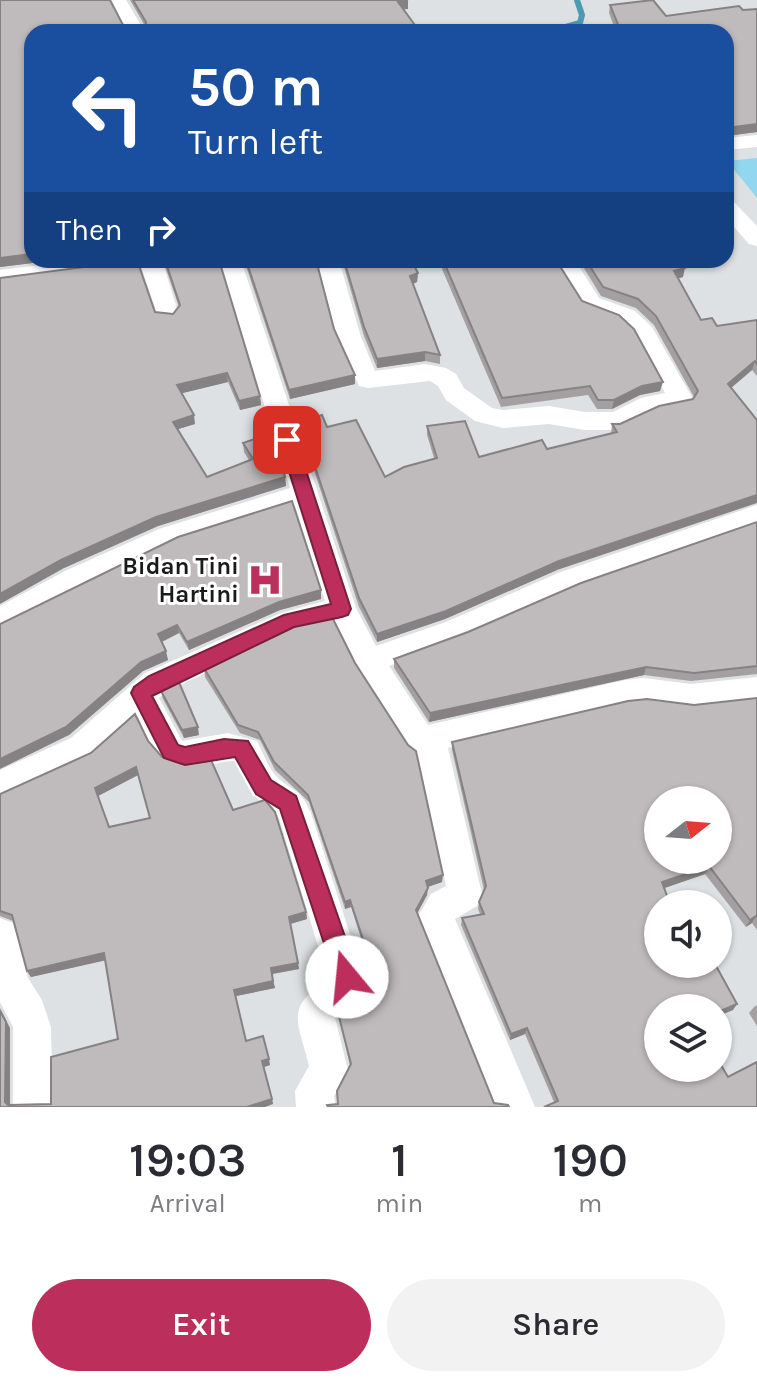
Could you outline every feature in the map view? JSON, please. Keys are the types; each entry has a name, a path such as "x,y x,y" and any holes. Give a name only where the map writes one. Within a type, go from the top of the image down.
{"street":[{"path":"118,0 132,24"},
{"path":"734,143 757,141"},
{"path":"734,214 757,239"},
{"path":"0,277 73,268"},
{"path":"152,268 153,278 162,289 167,315"},
{"path":"233,268 342,609 369,661 421,741 432,749 465,894 439,910 438,921 515,1107"},
{"path":"331,268 353,355 368,380 425,372 437,374 447,380 455,394 484,415 503,419 549,415 585,421 617,421 650,404 681,399 634,320 591,303 569,268"},
{"path":"0,620 75,579 169,536 304,493"},
{"path":"369,661 456,630 568,581 757,515"},
{"path":"0,785 82,748 156,682 291,621 342,609"},
{"path":"421,741 625,693 644,691 691,697 757,690"},
{"path":"141,693 171,751 185,756 224,748 241,748 263,787 269,793 285,798 294,813 348,984 345,991 324,1002 315,1013 329,1070 314,1091 316,1107"},
{"path":"0,935 11,986 29,1013 32,1027 33,1107"}],"shaded area":[{"path":"757,158 757,198 734,170 734,160"}],"building":[{"path":"0,0 110,0 122,24 24,24 24,255 0,258"},
{"path":"133,0 408,0 398,2 414,24 146,24"},
{"path":"653,0 666,16 739,6 743,10 757,9 757,124 734,127 734,24 618,24 610,5"},
{"path":"76,268 140,268 155,312 173,314 180,305 168,268 221,268 260,396 239,401 227,373 177,385 194,415 173,422 207,477 253,459 243,443 272,433 285,477 156,517 61,560 0,594 0,278"},
{"path":"249,268 318,268 334,329 355,375 289,390"},
{"path":"346,268 415,268 418,273 410,276 440,355 425,352 377,359"},
{"path":"446,268 561,268 582,301 619,315 634,329 663,382 642,386 614,400 598,400 590,386 502,398"},
{"path":"591,268 685,268 674,271 701,320 712,318 717,326 757,320 757,364 755,361 728,384 757,420 757,495 559,561 446,611 377,634 359,598 300,422 322,415 327,427 356,420 385,477 404,467 437,458 427,426 465,421 479,457 542,440 547,449 617,432 612,424 620,424 659,406 693,399 698,391 656,316 638,299 603,287"},
{"path":"292,501 321,590 279,602 187,642 177,625 158,634 166,651 141,662 66,727 0,759 0,624 178,537"},
{"path":"757,522 757,666 694,673 646,667 430,713 394,659 468,632 581,583"},
{"path":"332,617 355,663 408,745 416,751 443,875 426,881 428,888 416,910 494,1103 509,1107 327,1105 338,1104 337,1091 351,1064 338,1013 360,998 364,990 378,985 350,900 345,902 308,795 274,762 258,732 238,725 204,668 297,625"},
{"path":"178,680 198,727 182,730 161,691"},
{"path":"757,698 757,917 750,920 732,896 732,890 727,890 715,874 732,874 732,786 644,786 644,874 686,874 662,882 665,890 644,890 644,978 723,978 732,994 644,994 644,1082 732,1082 732,1075 757,1062 757,1107 544,1107 558,1101 527,1028 511,1034 462,918 484,914 479,902 486,886 452,742 647,699 694,705"},
{"path":"135,714 148,741 162,757 182,764 211,760 233,810 265,800 275,812 306,912 289,917 298,963 271,968 273,981 234,990 246,1041 263,1036 269,1059 262,1061 272,1099 247,1107 0,1107 0,1011 6,1022 5,1102 8,1105 51,1104 51,1057 118,1039 104,953 27,971 12,915 0,911 0,794 91,753","holes":["136,767 150,818 109,827 95,788"]}],"waterway":[{"path":"576,24 580,23 582,15 577,0"}],"place":[{"name":"Bidan Tini Hartini","path":"265,580"}],"route":[{"path":"287,440 342,609 291,621 238,643 156,682 141,693 171,751 185,756 224,748 241,748 246,751 263,787 289,802 347,977"}]}
